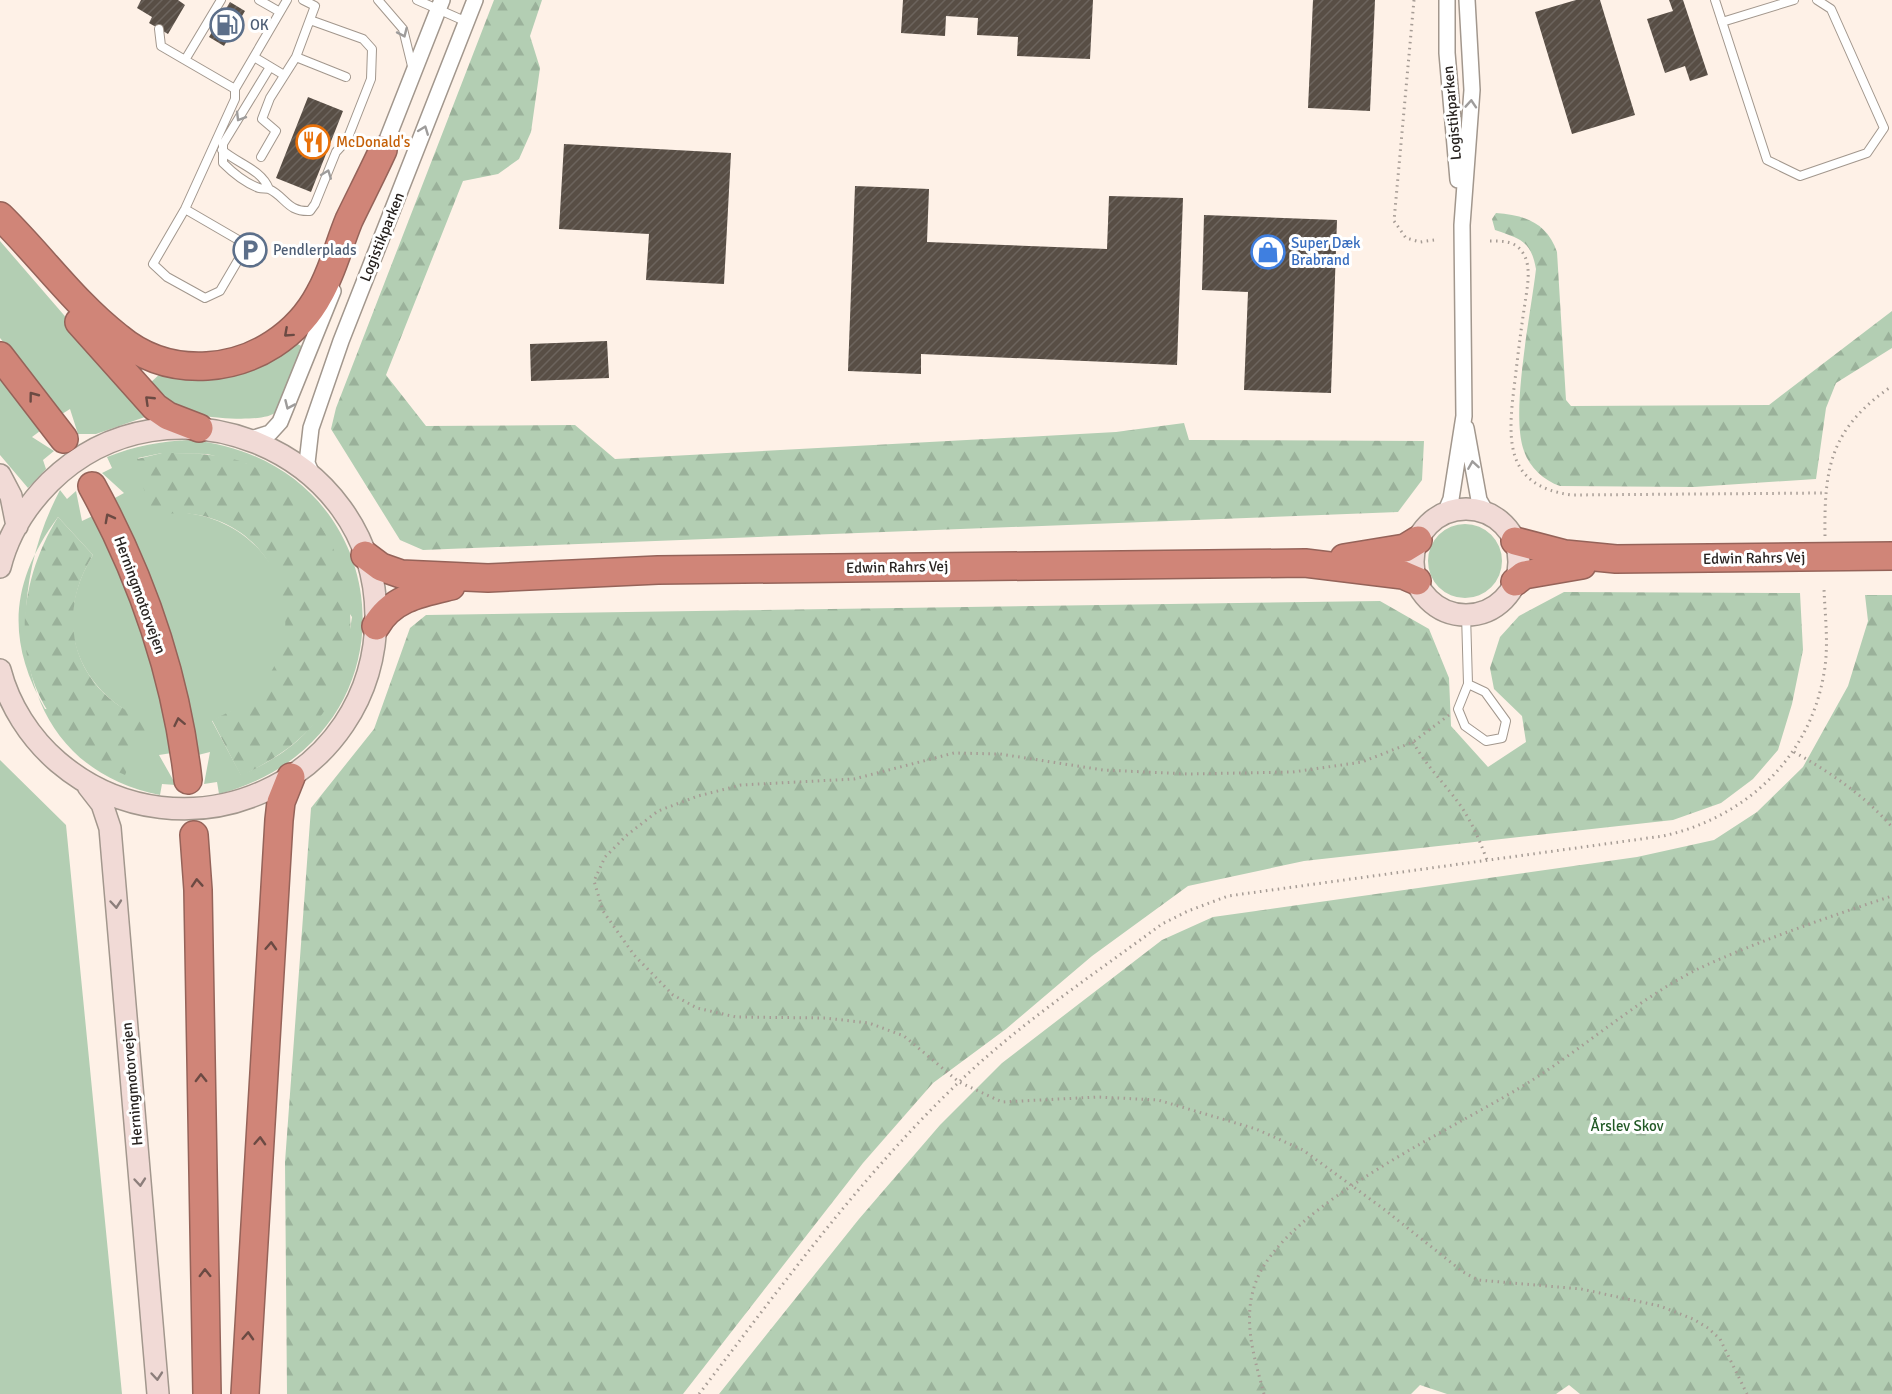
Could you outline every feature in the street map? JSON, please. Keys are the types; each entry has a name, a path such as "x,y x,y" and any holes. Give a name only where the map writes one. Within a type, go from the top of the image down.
{"highway":[{"path":"0,216 100,322 139,352 176,365 222,365 265,351 281,339 310,309 321,291 349,221 383,150"},
{"path":"0,233 142,395 168,416 199,428"},
{"path":"0,356 64,439"},
{"name":"Herningmotorvejen","path":"92,486 112,523 148,610 172,690 188,780"},
{"path":"1305,563 1405,548 1418,540"},
{"path":"1515,541 1565,554 1616,559"},
{"path":"365,555 381,567 401,574 488,578"},
{"name":"Edwin Rahrs Vej","path":"1616,559 1892,556"},
{"path":"1515,582 1524,575 1545,570 1616,559"},
{"path":"1305,563 1403,575 1417,581"},
{"name":"Edwin Rahrs Vej","path":"488,578 668,570 1305,563"},
{"path":"376,626 390,607 401,600 423,592 488,578"},
{"path":"245,1394 279,820 281,802 291,777"},
{"path":"194,834 198,890 207,1394"}],"street":[{"name":"Logistikparken","path":"313,477 307,463 307,449 315,417 341,341 475,0"},
{"name":"Logistikparken","path":"1447,0 1449,89 1462,225"},
{"name":"Logistikparken","path":"1445,513 1451,499 1464,416 1462,225 1472,90 1467,0"},
{"name":"Logistikparken","path":"251,439 270,433 288,408 359,224 383,150 440,5"},
{"name":"Logistikparken","path":"1464,416 1479,500 1486,512"},
{"path":"0,567 17,526 42,490 75,461 94,450 134,434 177,427 199,428 251,439 294,462 313,477 347,518 365,555 373,590 376,626 367,675 347,719 317,757 291,777 247,799 198,809 158,808 139,804 84,781 53,758 27,728 8,694 0,670"},
{"path":"0,475 11,496 17,526"},
{"path":"1458,509 1486,512 1503,524 1515,541 1519,562 1515,582 1505,597 1491,608 1466,614 1446,610 1436,605 1417,581 1413,560 1418,540 1434,520 1445,513 1458,509"},
{"name":"Herningmotorvejen","path":"84,781 102,804 110,828 158,1394"}],"lane":[{"path":"185,60 221,0"},
{"path":"259,0 280,12"},
{"path":"185,209 247,245 220,291 205,298 167,277 153,264 185,209 236,99 235,89 287,0"},
{"path":"261,157 276,131 262,119 270,98 296,57 315,6 303,0"},
{"path":"378,0 403,29 410,49 413,73"},
{"path":"417,0 440,5 467,22"},
{"path":"1715,0 1767,160 1800,177 1868,153 1884,128 1831,9 1816,0"},
{"path":"1722,22 1794,0"},
{"path":"222,150 257,172 265,179 269,189 283,202 300,212 310,211 315,204 336,152 347,140 371,79 372,49 363,39 310,20"},
{"path":"159,29 161,46 235,89"},
{"path":"254,57 284,75"},
{"path":"296,57 346,76"},
{"path":"269,189 258,188 234,173 223,163 222,150 270,67"},
{"path":"1466,614 1468,684 1458,709 1465,726 1486,741 1502,738 1506,721 1485,692 1468,684"}],"path":[{"path":"1414,0 1394,221 1406,238 1420,242 1434,240"},
{"path":"1490,241 1513,244 1519,248 1527,261 1526,293 1509,429 1512,452 1522,471 1533,482 1551,493 1572,495 1824,493"},
{"path":"1825,537 1824,493 1830,460 1843,433 1862,411 1892,386"},
{"path":"699,1394 843,1207 901,1141 959,1082 1042,1012 1162,924 1188,911 1228,896 1663,836 1692,830 1731,811 1761,789 1794,752 1815,710 1824,672 1824,589"},
{"path":"1458,709 1413,742 1362,762 1293,772 1188,774 1103,770 1000,754 954,753 854,779 741,785 698,796 658,812 627,835 605,856 594,881 603,911 634,955 673,995 697,1008 736,1017 825,1018 869,1023 904,1036 959,1082 1002,1102 1098,1097 1158,1100 1256,1129 1303,1150 1349,1186 1385,1210 1463,1272 1478,1280 1591,1290 1650,1304 1693,1319 1720,1339 1746,1394"},
{"path":"1413,742 1419,753 1459,803 1477,832 1487,860"},
{"path":"1794,752 1826,770 1882,815 1892,827"},
{"path":"1264,1394 1249,1339 1250,1310 1257,1279 1275,1250 1302,1223 1349,1186 1535,1078 1639,1006 1699,969 1759,944 1892,896"}],"green space":[{"path":"494,0 542,0 530,36 540,68 531,132 519,159 498,174 463,181 386,375 426,426 575,425 615,459 1116,432 1184,423 1189,440 1424,441 1422,480 1398,512 423,550 400,540 331,429 336,408"},
{"path":"1496,213 1534,222 1547,234 1557,252 1566,400 1571,406 1769,405 1892,311 1892,348 1836,383 1826,408 1816,479 1694,487 1560,486 1537,472 1528,461 1523,448 1519,410 1536,269 1531,252 1523,242 1495,230 1492,219"},
{"path":"0,241 145,409 145,417 96,434 78,434 70,409 62,414 0,338"},
{"path":"296,343 303,347 291,381 276,412 268,416 241,419 180,411 169,405 149,384 162,372"},
{"path":"0,365 48,425 32,437 54,451 43,460 46,469 28,488 0,455"},
{"path":"191,440 262,459 314,497 348,547 362,605 357,664 332,719 286,764 219,794 217,782 204,784 210,752 198,755 184,688 165,624 142,561 113,499 124,493 102,473 112,468 107,457 117,453 159,443","holes":["162,453 207,454 247,464 352,617 340,671 321,714 307,732 289,748 241,775 212,721 250,699 277,665 287,634 286,603 276,574 258,548 233,529 203,516 167,512 138,458"]},
{"path":"162,453 217,456 238,460 280,483 307,509 328,539 342,572 350,607 349,644 341,679 323,713 306,733 275,757 241,776 212,720 252,695 276,663 285,626 281,589 264,555 236,529 197,515 150,516 137,459"},
{"path":"60,490 67,499 76,491 82,521 99,513 124,568 178,752 159,755 176,785 162,784 160,795 110,778 73,751 47,715 42,704 45,709 133,715 112,700 95,683 83,665 76,644 73,623 74,601 81,578 93,555 58,517 36,552 41,534"},
{"path":"58,517 93,555 81,580 74,605 73,629 78,653 88,674 104,693 124,709 149,721 125,775 88,754 60,728 40,697 28,664 25,628 29,591 40,553"},
{"path":"1465,524 1486,530 1496,540 1502,561 1496,582 1486,592 1465,598 1444,592 1434,582 1428,561 1434,540 1444,530"},
{"path":"1564,592 1800,593 1803,650 1792,704 1778,750 1753,779 1721,803 1673,820 1304,861 1188,886 1092,956 1006,1029 933,1083 863,1163 683,1394 287,1394 285,1162 311,808 374,729 410,628 426,615 1380,601 1429,629 1449,678 1451,726 1488,767 1526,742 1522,716 1494,689 1490,668 1500,637 1519,616"},
{"name":"Årslev Skov","path":"1865,595 1892,595 1892,1394 1580,1394 1569,1385 1556,1394 1447,1394 1420,1385 1411,1394 719,1394 859,1219 940,1125 1002,1063 1162,940 1213,917 1637,857 1714,840 1757,812 1803,767 1848,686 1868,621"},
{"path":"0,760 66,825 122,1394 0,1394"}],"building":[{"path":"141,0 178,0 185,5 168,34 149,23 152,17 137,8"},
{"path":"903,0 1093,0 1090,59 1017,56 1018,37 977,35 978,18 946,16 945,36 901,33"},
{"path":"1313,0 1375,0 1370,111 1308,108"},
{"path":"1576,0 1600,0 1635,115 1572,134 1535,12"},
{"path":"1669,0 1683,0 1708,75 1690,81 1685,66 1665,73 1647,19 1673,11"},
{"path":"230,2 245,11 224,46 209,37"},
{"path":"308,97 343,111 311,192 276,178"},
{"path":"564,144 731,153 724,284 646,280 649,234 559,229"},
{"path":"855,186 929,189 927,242 1107,249 1109,196 1183,198 1177,365 921,354 921,374 848,371"},
{"path":"1204,215 1337,220 1331,393 1244,390 1248,292 1202,290"},
{"path":"607,341 609,378 531,381 530,344"}],"place":[{"name":"OK","path":"227,25"},
{"name":"McDonald's","path":"313,142"},
{"name":"Pendlerplads","path":"250,250"},
{"name":"Super Dæk Brabrand","path":"1268,252"}]}
